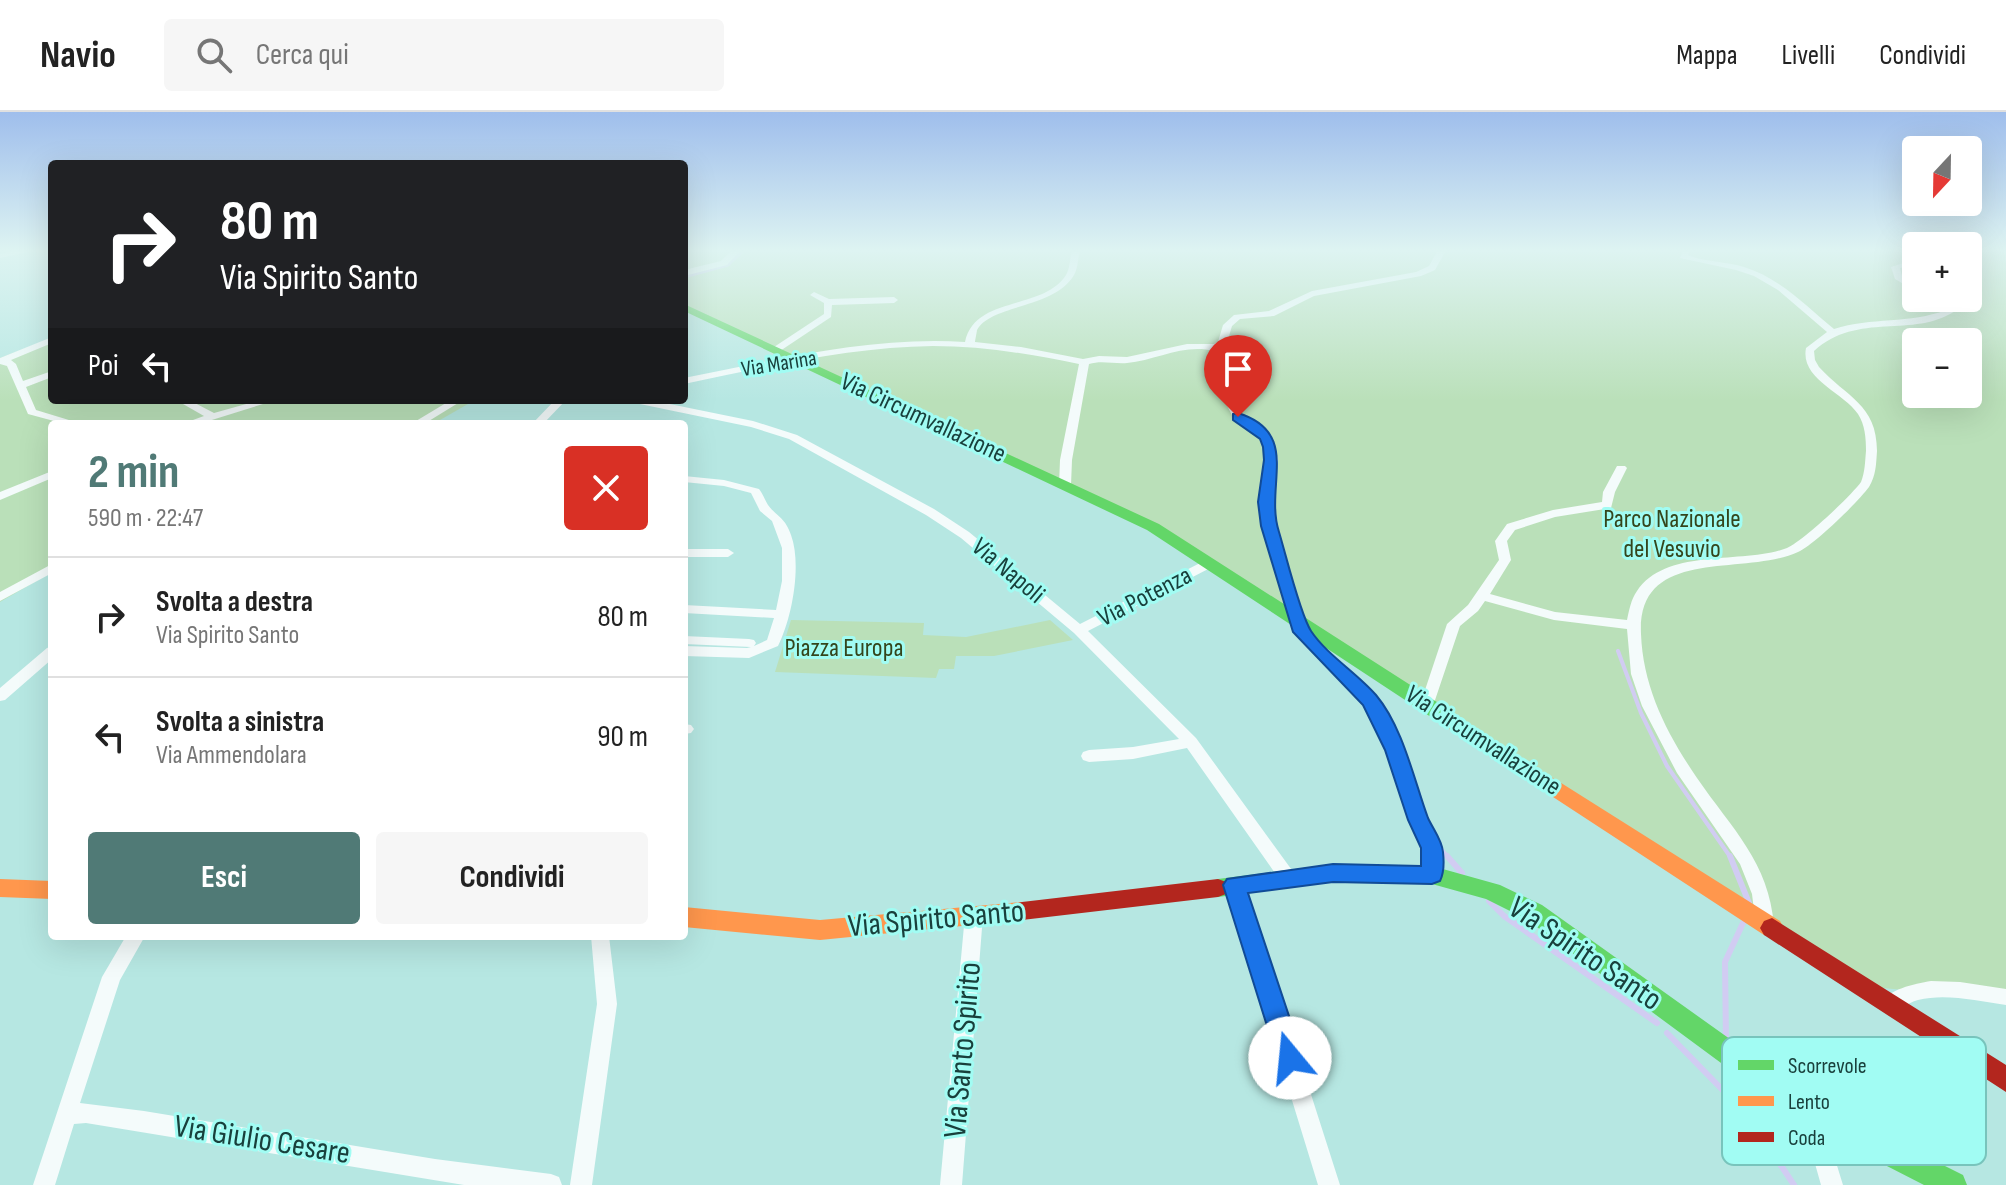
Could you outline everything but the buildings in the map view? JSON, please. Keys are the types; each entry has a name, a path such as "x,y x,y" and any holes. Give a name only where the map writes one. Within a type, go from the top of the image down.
{"main road":[{"name":"Via Circumvallazione","path":"688,309 1153,527 1939,1037"},
{"name":"Via Spirito Santo","path":"688,917 820,930 1115,902 1333,873 1432,875 1492,892 1534,912 1722,1048"},
{"path":"0,888 48,890"},
{"name":"Via Circumvallazione","path":"1986,1067 2006,1080"},
{"name":"Via Spirito Santo","path":"1914,1165 1953,1185"}],"street":[{"path":"824,300 892,300"},
{"path":"969,345 973,330 982,321 1035,300"},
{"path":"1300,300 1271,314 1237,317 1228,325 1222,343 1217,347 1219,372 1238,417 1267,437 1272,460 1265,502 1269,526 1302,632 1371,701 1395,750 1418,820 1432,848 1432,875"},
{"path":"1793,300 1833,333"},
{"path":"777,349 828,315 828,302"},
{"path":"1766,927 1761,892 1748,864 1725,825 1692,783 1653,716 1635,660 1631,625 1634,606 1639,595 1653,582 1675,569 1712,561 1774,556 1794,550 1860,491 1869,476 1872,449 1865,416 1813,367 1808,356 1814,343 1833,333 1949,312"},
{"path":"2,360 48,342"},
{"name":"Via Marina","path":"688,380 913,344 969,345 1084,362 1092,359 1124,360 1199,347 1217,347"},
{"path":"2,360 11,364 32,412 62,420"},
{"path":"1065,485 1066,460 1084,362"},
{"path":"19,386 48,375"},
{"path":"189,404 212,416"},
{"path":"200,420 256,404"},
{"path":"423,420 451,404"},
{"path":"433,420 461,404"},
{"path":"541,420 557,404"},
{"name":"Via Napoli","path":"655,404 753,424 793,437 930,512 965,535 1079,630 1191,742 1288,878"},
{"path":"1427,705 1454,624 1483,596 1505,560 1501,541 1511,527 1553,514 1607,505 1609,492 1621,468"},
{"path":"0,496 48,476"},
{"path":"688,479 724,483 755,491 764,509 779,521 785,534 789,576 773,643 749,653 688,651"},
{"path":"688,553 728,553"},
{"name":"Via Potenza","path":"1079,630 1210,563"},
{"path":"0,597 48,570"},
{"path":"1483,596 1554,616 1631,625"},
{"path":"688,609 782,614"},
{"path":"688,640 750,643 760,648"},
{"path":"0,685 48,643"},
{"path":"0,696 48,654"},
{"path":"1089,756 1133,753 1191,742"},
{"path":"1235,885 1329,1185"},
{"name":"Via Santo Spirito","path":"951,1185 974,915"},
{"path":"44,1185 111,977 134,940"},
{"path":"581,1185 607,1004 600,940"},
{"path":"1889,1005 1902,994 1924,988 2006,997"},
{"name":"Via Giulio Cesare","path":"66,1114 86,1113 209,1130 479,1177 551,1185"},
{"path":"1826,1165 1832,1185"}],"green space":[{"name":"Parco Nazionale del Vesuvio","path":"688,300 1902,300 1902,312 1982,312 1982,300 2006,300 2006,1000 1842,984 1141,523 688,312"},
{"path":"48,340 48,404 468,404 440,420 48,420 48,574 0,602 0,358"},
{"name":"Piazza Europa","path":"791,620 924,623 923,635 966,637 1050,620 1073,640 994,656 956,656 954,669 939,669 936,678 775,672"}],"waterway":[{"path":"1618,651 1641,713 1667,766 1731,857"},
{"path":"1442,850 1449,858"},
{"path":"1447,856 1462,873"},
{"path":"1731,857 1749,903"},
{"path":"1489,901 1504,916 1657,1023"},
{"path":"1726,1037 1725,962 1743,923"},
{"path":"1667,1033 1722,1089"},
{"path":"1781,1165 1794,1185"}],"traffic: fast":[{"path":"688,309 1153,527 1447,718"},
{"path":"1218,888 1333,873 1432,875 1492,892 1534,912 1722,1048"},
{"path":"1914,1165 1953,1185"}],"traffic: slow":[{"path":"1447,718 1772,928"},
{"path":"0,888 48,890"},
{"path":"688,917 820,930 1022,911"}],"traffic: jam":[{"path":"1022,911 1218,888"},
{"path":"1772,928 1940,1037"},
{"path":"1986,1067 2006,1080"}],"route":[{"path":"1238,417 1267,437 1270,447 1272,460 1265,502 1269,526 1302,632 1371,701 1395,750 1418,820 1432,848 1432,875 1333,873 1235,885 1290,1058"}]}
